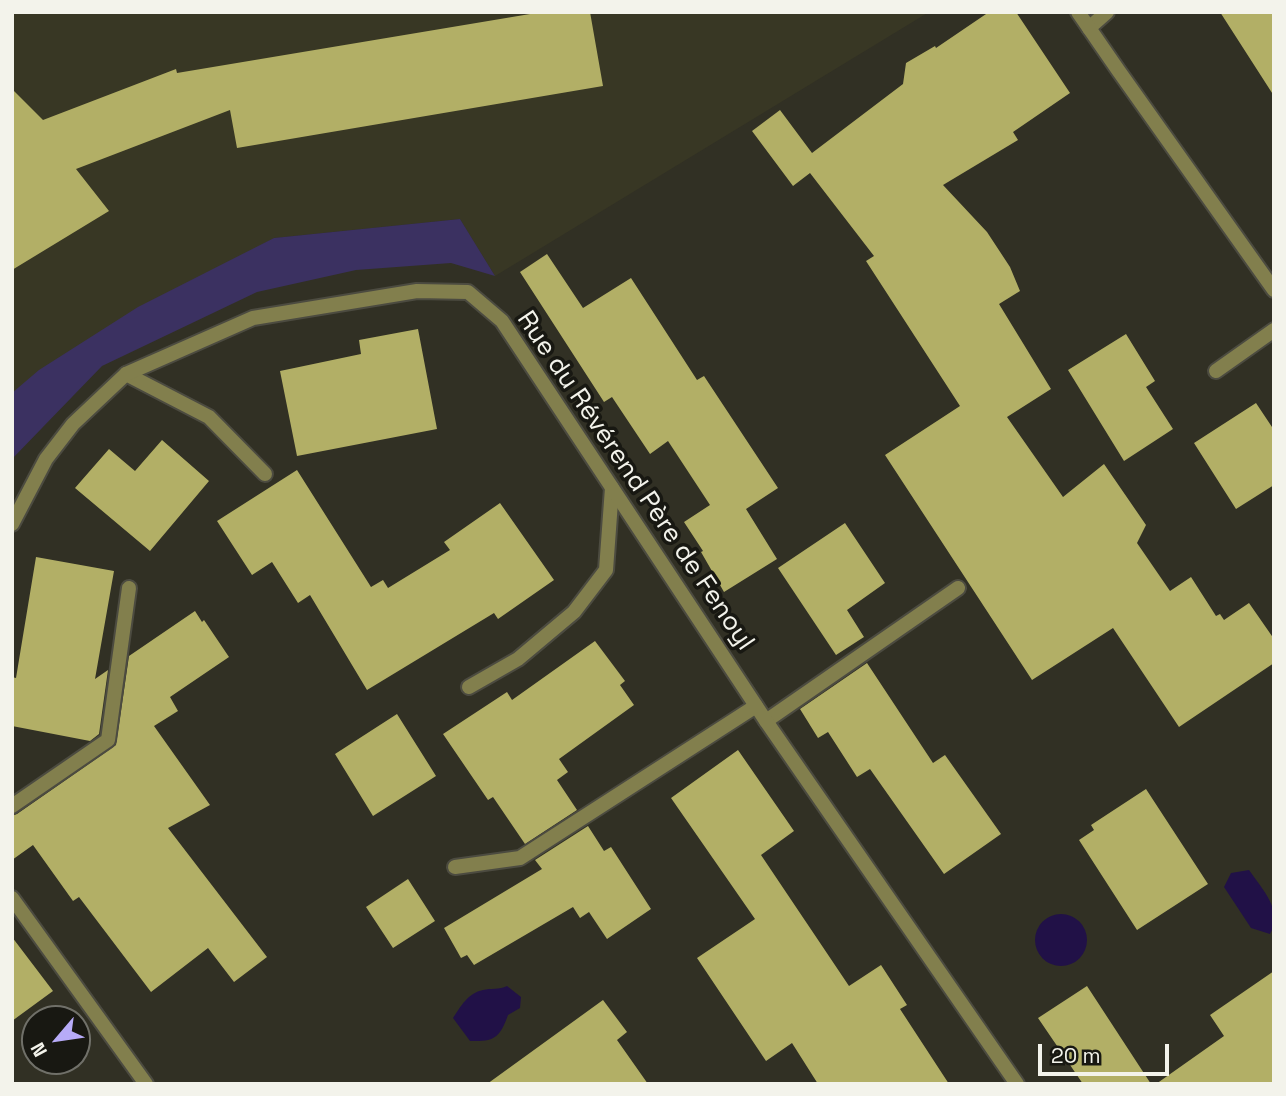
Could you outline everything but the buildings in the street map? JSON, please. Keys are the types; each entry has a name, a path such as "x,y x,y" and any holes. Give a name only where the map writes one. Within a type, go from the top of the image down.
{"street":[{"path":"1079,12 1274,290"},
{"path":"1089,28 1107,12"},
{"name":"Rue du Révérend Père de Fenoyl","path":"12,524 46,459 73,424 126,374 253,318 416,291 468,292 502,321 766,721 1017,1084"},
{"path":"1216,370 1274,330"},
{"path":"126,374 209,417 265,474"},
{"path":"469,687 518,659 574,612 606,570 611,488"},
{"path":"12,806 108,740 129,588"},
{"path":"766,721 958,588"},
{"path":"455,867 520,858 756,705"},
{"path":"12,898 145,1084"}],"shaded area":[{"path":"12,12 929,12 495,276 460,219 274,238 12,393"},
{"path":"460,219 495,276 451,263 356,270 257,292 102,366 12,459 12,393 39,370 138,307 274,238"},
{"path":"1249,870 1270,900 1273,909 1274,925 1270,934 1251,928 1224,887 1231,873"},
{"path":"1061,914 1080,921 1087,940 1080,959 1061,966 1042,959 1035,940 1042,921"},
{"path":"507,986 521,997 520,1008 508,1015 495,1037 470,1041 453,1018 459,1009 469,997 478,992"}]}
